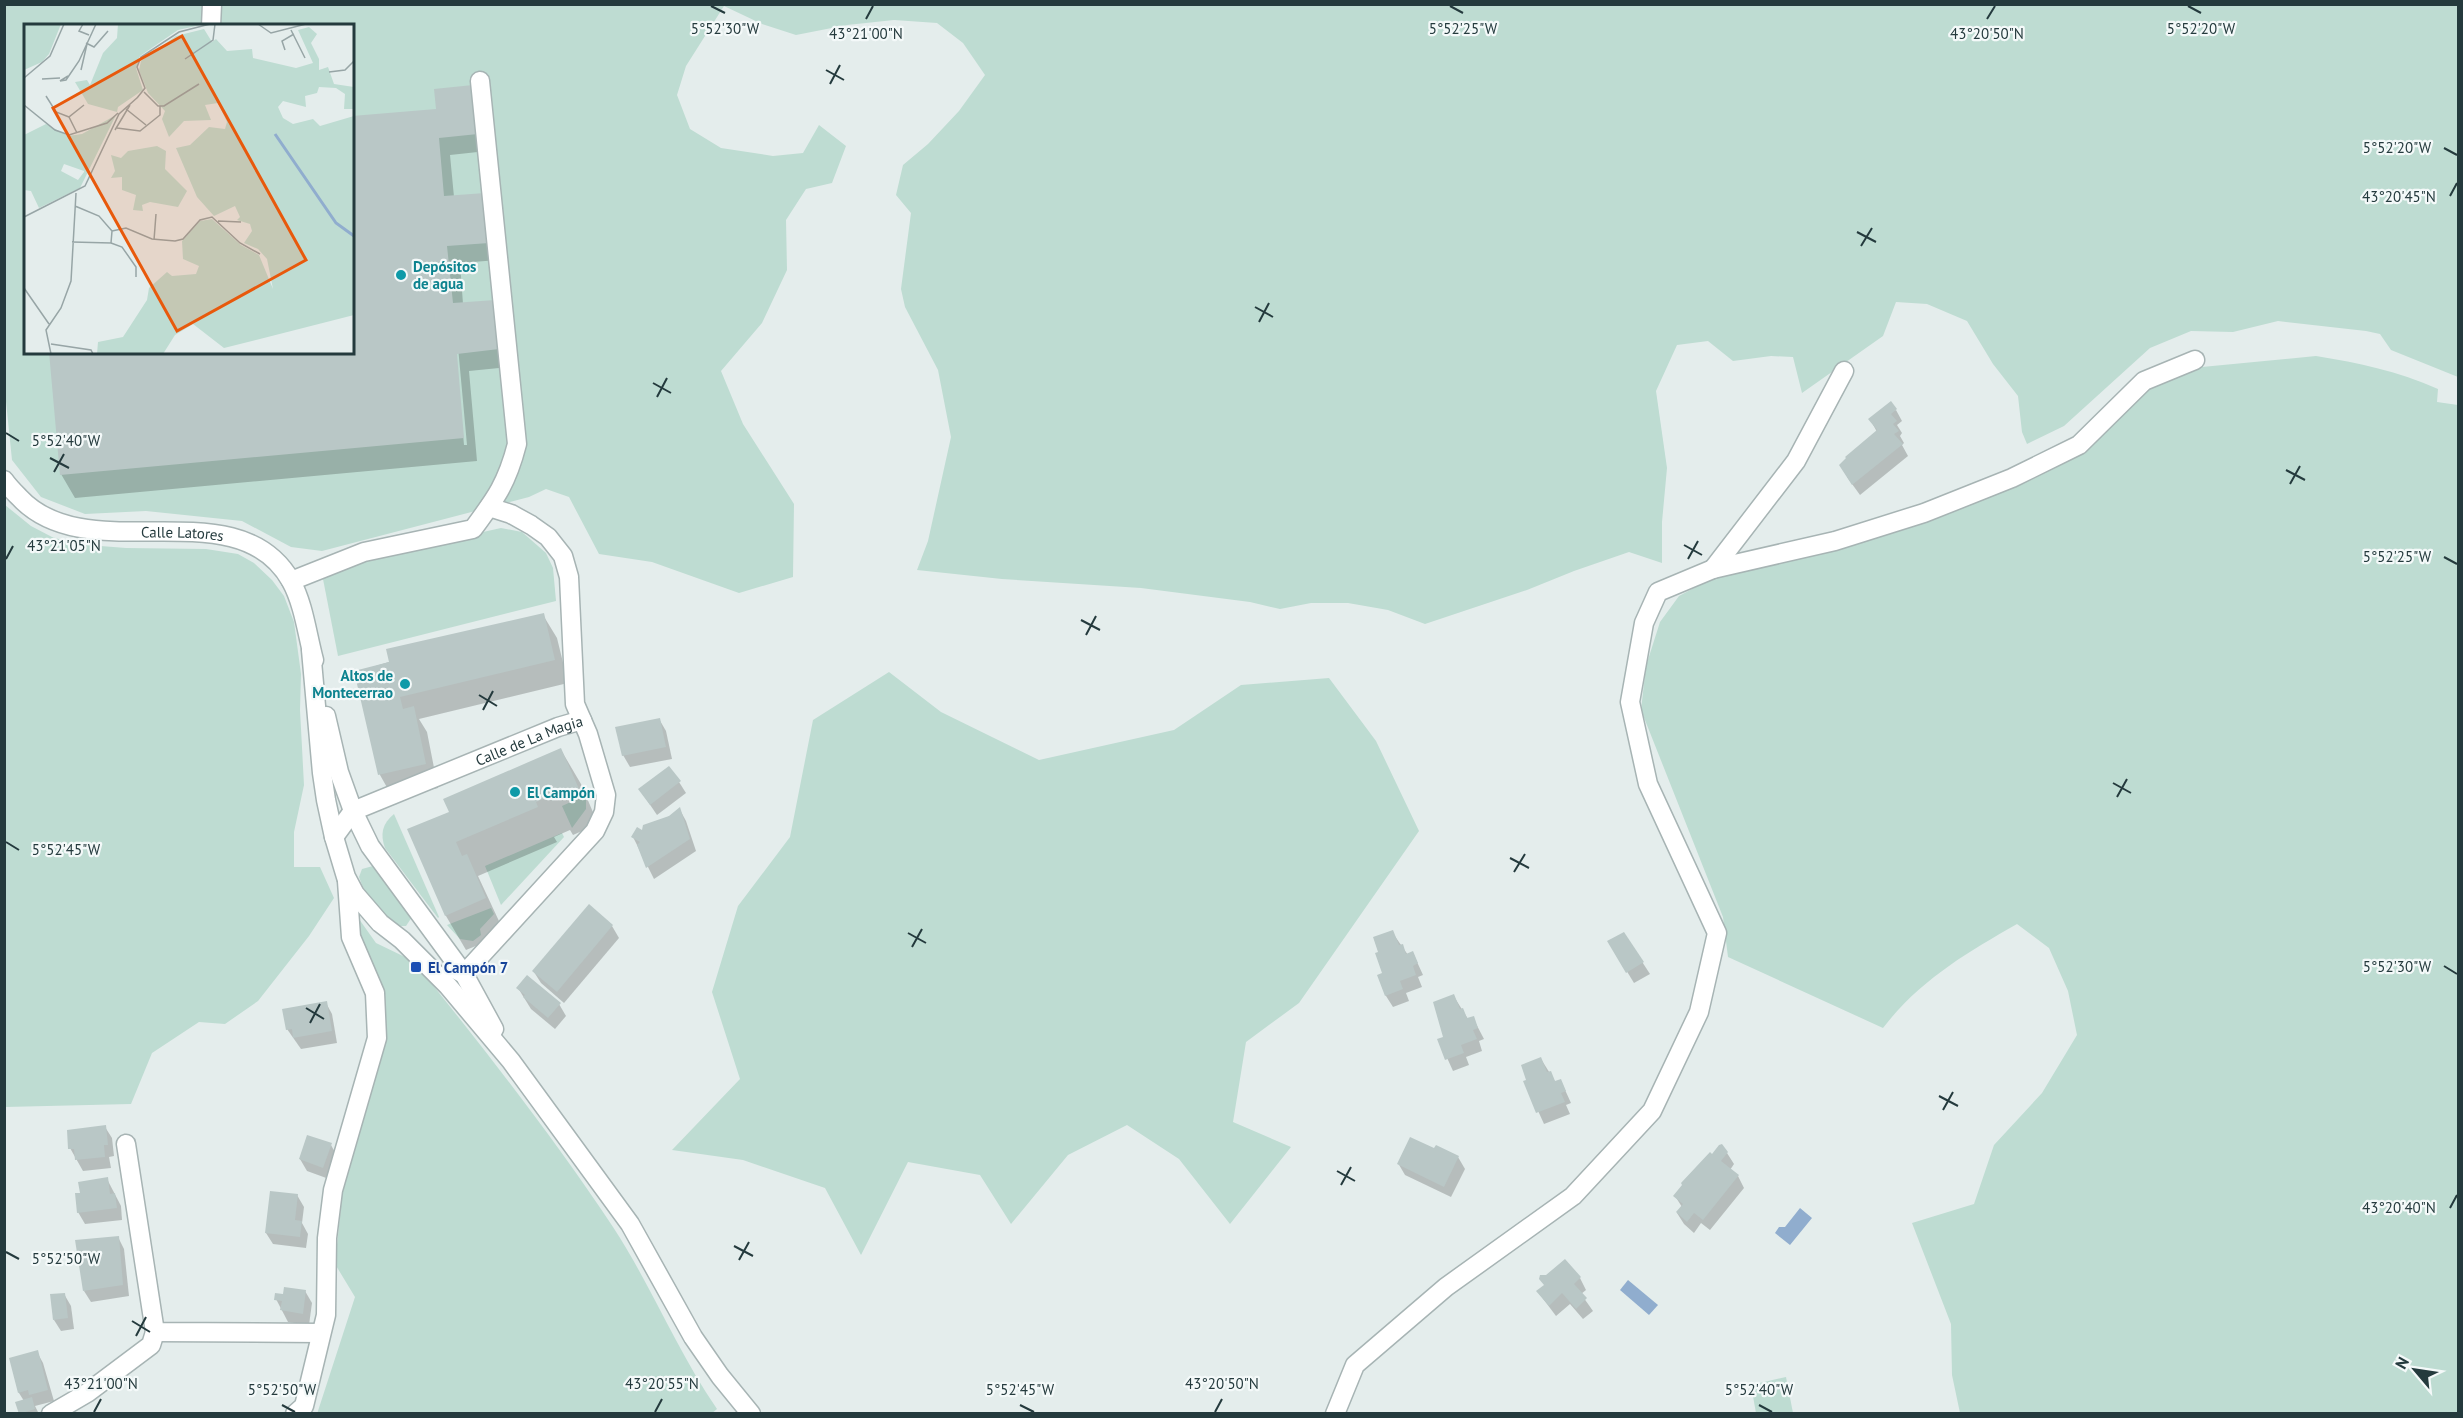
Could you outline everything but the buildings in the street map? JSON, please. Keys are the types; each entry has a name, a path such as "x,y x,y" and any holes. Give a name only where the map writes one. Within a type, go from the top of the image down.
{"street":[{"path":"211,24 212,4"},
{"path":"291,581 364,552 473,529 501,490 517,444 480,81"},
{"path":"1335,1413 1355,1365 1446,1287 1573,1196 1652,1111 1699,1012 1717,933 1648,784 1630,702 1644,622 1658,592 1713,569 1835,540 1924,513 2012,478 2079,445 2144,381 2195,360"},
{"path":"1713,569 1796,461 1844,370"},
{"name":"Calle Latores","path":"4,480 25,504 47,519 89,530 206,533 227,536 264,551 291,581 301,604 311,650"},
{"path":"489,507 511,514 531,525 548,537 563,556 569,578 575,704 582,720"},
{"path":"311,650 339,772 353,811 370,846 464,974 511,1061"},
{"path":"296,1413 304,1406 326,1315 327,1238 333,1190 377,1038 375,993 351,937 346,876 334,837 322,773 311,650"},
{"name":"Calle de La Magia","path":"353,811 558,727 582,720 606,795 604,812 595,831 464,974"},
{"path":"334,837 353,811"},
{"path":"346,876 368,910 448,986 511,1061 630,1224 693,1337 720,1376 751,1413"},
{"path":"402,940 418,942 434,958 464,974"},
{"path":"51,1413 87,1393 151,1345 155,1332 126,1144"},
{"path":"155,1332 321,1333"}],"green space":[{"path":"4,5 2458,5 2458,377 2391,350 2380,334 2366,331 2278,321 2233,332 2191,331 2150,348 2064,426 2027,444 2022,432 2018,396 1993,364 1967,321 1927,304 1896,302 1883,336 1802,393 1793,357 1771,356 1733,361 1708,341 1677,345 1656,391 1667,468 1662,522 1662,563 1629,552 1527,590 1425,624 1388,610 1348,603 1311,603 1280,609 1250,602 1141,588 1002,579 917,570 928,541 951,437 938,370 905,307 901,289 911,213 896,195 903,165 928,144 959,111 985,75 963,43 937,23 894,20 847,25 796,35 762,24 724,6 686,66 677,95 690,129 721,148 773,156 803,153 819,125 846,146 832,183 806,189 786,220 787,270 762,323 721,371 743,424 794,504 793,577 739,593 652,562 599,554 569,497 546,489 529,497 322,551 291,547 242,521 146,511 85,514 41,497 12,460 4,382"},
{"path":"2316,356 2408,377 2438,389 2437,402 2458,405 2458,1413 1960,1413 1952,1375 1951,1324 1912,1223 1974,1204 1994,1145 2042,1093 2077,1035 2068,991 2049,948 2017,924 1944,969 1912,996 1883,1028 1728,957 1723,917 1641,710 1646,666 1660,622 1679,596 1705,582 2033,476 2146,388 2202,367"},
{"path":"5,505 31,526 52,537 75,544 126,548 206,549 238,554 254,563 272,580 284,596 294,622 301,674 300,710 304,785 294,832 294,867 320,867 334,898 309,936 258,1001 225,1024 199,1022 152,1053 131,1104 5,1107"},
{"path":"501,528 522,532 546,553 553,568 556,601 338,656 323,579 380,555"},
{"path":"889,672 941,712 1039,760 1174,730 1241,685 1329,678 1376,741 1419,831 1299,1003 1246,1042 1233,1122 1291,1147 1230,1224 1179,1159 1127,1125 1068,1155 1011,1224 980,1175 908,1162 861,1255 825,1188 743,1160 672,1150 740,1079 712,992 738,906 790,837 813,720"},
{"path":"586,795 586,809 572,828 562,806"},
{"path":"394,814 438,918 385,848 383,830"},
{"path":"562,833 564,837 501,905 485,866"},
{"path":"373,866 377,868 412,917 406,926 399,926 386,917 374,905 366,892 359,877 362,869"},
{"path":"491,908 494,914 480,929 481,935 473,941 460,939 447,925"},
{"path":"359,919 376,943 405,957 428,979 569,1163 627,1249 689,1364 717,1409 711,1414 317,1414 355,1297 335,1264 343,1187 381,986 360,940"},
{"path":"1786,1377 1793,1413 1756,1413 1751,1385"}],"water":[{"path":"1800,1208 1812,1218 1790,1245 1775,1233 1779,1227 1785,1227"},
{"path":"1628,1280 1658,1305 1649,1315 1620,1290"}],"place":[{"name":"Depósitos de agua","path":"401,275"},
{"name":"Altos de Montecerrao","path":"405,684"},
{"name":"El Campón","path":"515,792"},
{"name":"El Campón 7","path":"416,967"}]}
